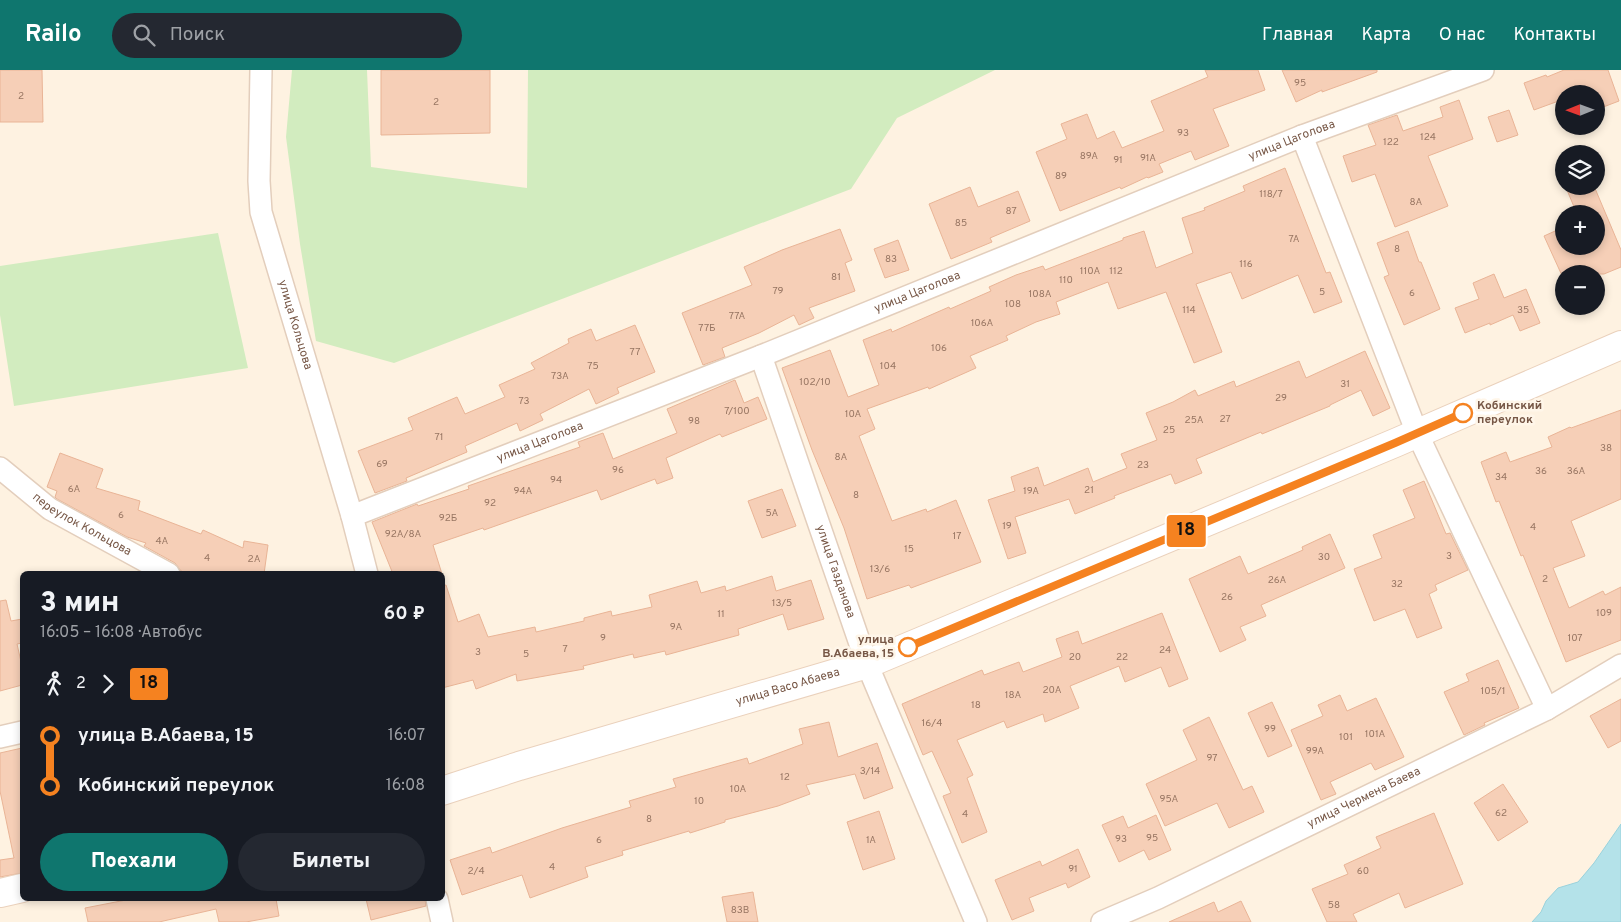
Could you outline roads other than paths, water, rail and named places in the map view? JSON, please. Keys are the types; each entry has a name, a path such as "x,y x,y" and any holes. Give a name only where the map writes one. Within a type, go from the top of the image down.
{"main road":[{"name":"улица Васо Абаева","path":"445,791 519,766 867,664 1417,433 1621,345"},
{"path":"0,893 20,888"}],"street":[{"name":"улица Кольцова","path":"262,70 259,181 261,212 352,516 366,571"},
{"name":"улица Цаголова","path":"352,516 761,356 1302,136 1483,70"},
{"path":"1302,136 1417,433 1547,709"},
{"name":"улица Газданова","path":"761,356 867,664 976,922"},
{"name":"переулок Кольцова","path":"0,468 50,509 164,571"},
{"name":"улица Чермена Баева","path":"1102,922 1158,898 1547,709 1621,665"},
{"path":"0,737 20,732"},
{"path":"437,901 442,922"}],"water":[{"path":"1621,824 1621,922 1532,922 1541,912 1546,901 1558,888 1578,882 1594,863"}],"place":[{"name":"Кобинский переулок","path":"1463,413"},
{"name":"улица В.Абаева, 15","path":"908,647"}]}
